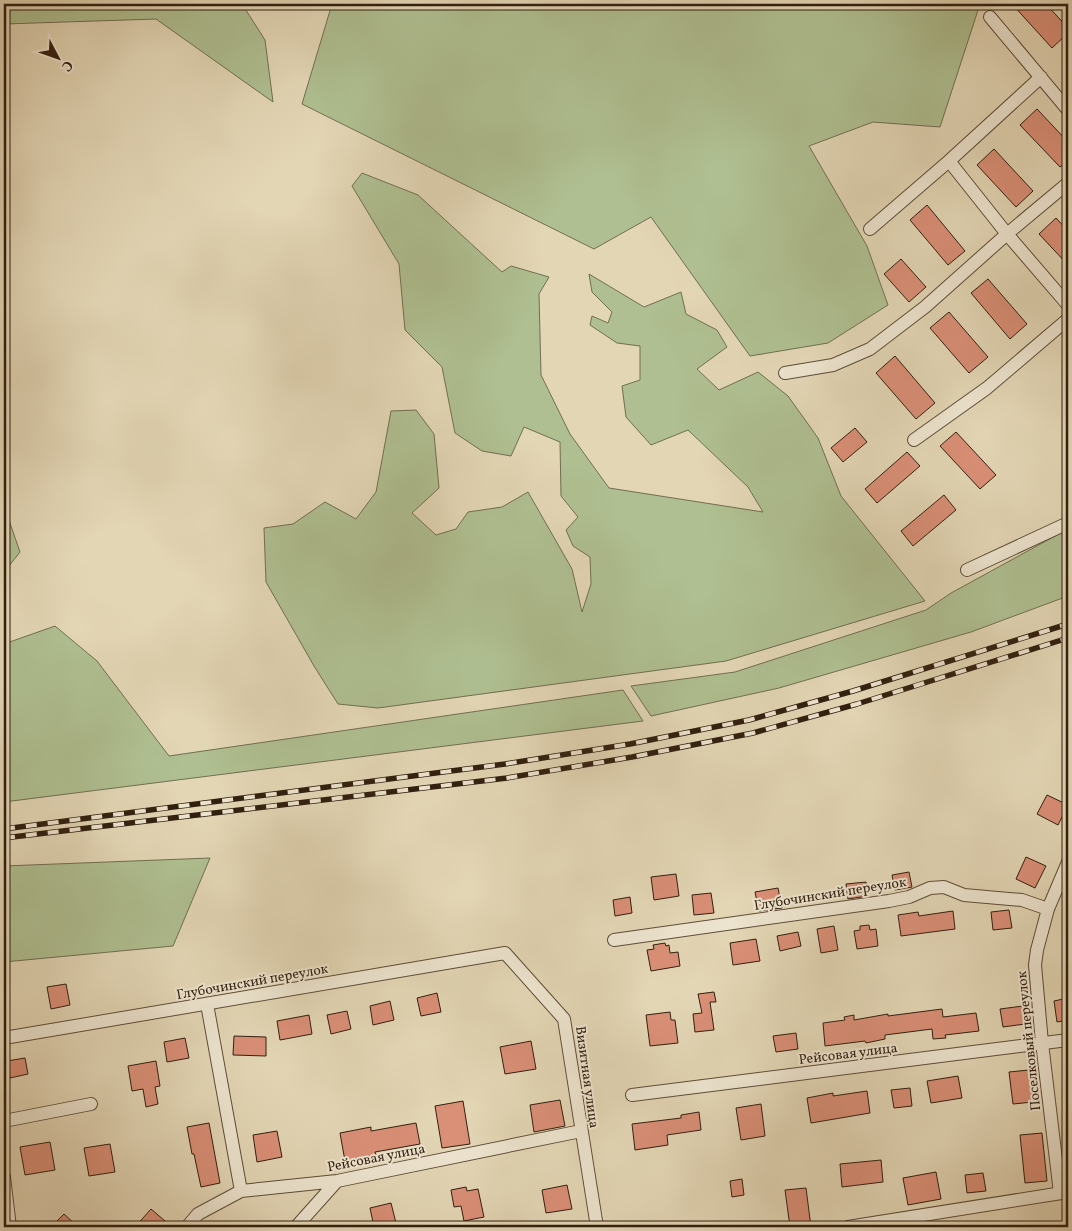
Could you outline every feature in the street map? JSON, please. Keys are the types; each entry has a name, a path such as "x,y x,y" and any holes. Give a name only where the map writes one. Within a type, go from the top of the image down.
{"street":[{"path":"990,17 1068,110"},
{"path":"870,229 949,161 1041,77"},
{"path":"949,161 1007,234 1068,305"},
{"path":"785,373 833,366 870,350 925,307 1068,183"},
{"path":"914,440 987,388 1068,319"},
{"path":"967,570 1068,523"},
{"name":"Поселковый переулок","path":"1064,1192 1042,1043 1035,965 1048,909 1068,862"},
{"name":"Глубочинский переулок","path":"614,940 889,901 909,897 930,888 944,887 964,895 1022,900 1048,909"},
{"name":"Глубочинский переулок","path":"4,1038 505,953"},
{"name":"Визитная улица","path":"505,953 564,1019 580,1131 597,1227"},
{"path":"206,1004 241,1191"},
{"name":"Рейсовая улица","path":"632,1095 1068,1040"},
{"path":"4,1121 91,1104"},
{"name":"Рейсовая улица","path":"187,1227 198,1214 241,1191 336,1181 580,1131"},
{"path":"4,1178 10,1227"},
{"path":"296,1227 336,1181"},
{"path":"848,1227 1064,1192"}],"green space":[{"path":"4,4 242,4 265,40 273,102 156,19 4,24"},
{"path":"332,4 980,4 940,127 873,122 809,146 867,246 888,305 828,343 750,356 651,217 594,249 302,104"},
{"path":"362,173 418,195 502,272 511,266 549,277 539,294 541,375 570,434 609,488 763,512 748,487 688,430 651,445 626,417 622,386 640,380 640,346 617,343 590,325 592,316 608,323 612,312 592,292 589,274 644,307 681,292 686,314 717,330 727,347 697,369 719,390 758,372 788,396 818,438 841,496 925,601 726,661 378,708 338,704 266,582 264,528 293,524 325,502 356,519 376,492 391,411 416,410 434,434 439,488 412,513 436,535 456,529 468,512 502,507 528,492 572,569 582,612 591,584 590,557 573,546 566,530 578,517 561,496 560,442 524,427 511,456 482,451 455,433 442,367 405,330 399,264 352,186"},
{"path":"4,506 20,552 5,571 9,600 4,602"},
{"path":"1068,529 1068,596 971,632 779,688 651,716 631,686 735,672 926,610 951,593"},
{"path":"55,626 97,661 169,756 623,690 643,721 4,802 4,644"},
{"path":"210,858 173,946 4,962 4,866"}],"building":[{"path":"1012,4 1046,4 1068,28 1068,33 1052,48"},
{"path":"1037,109 1068,142 1068,160 1060,167 1020,125"},
{"path":"994,149 1033,191 1016,207 977,165"},
{"path":"927,205 965,251 948,265 910,220"},
{"path":"1056,218 1068,231 1068,265 1039,234"},
{"path":"901,259 926,287 909,302 884,274"},
{"path":"988,279 1027,324 1010,339 971,293"},
{"path":"949,312 988,357 969,373 930,328"},
{"path":"895,356 935,403 916,419 876,373"},
{"path":"855,428 867,442 843,462 831,448"},
{"path":"956,432 996,475 980,489 940,446"},
{"path":"907,452 920,466 877,503 865,489"},
{"path":"944,495 956,510 913,546 901,531"},
{"path":"1047,795 1068,805 1058,825 1037,814"},
{"path":"1026,857 1046,866 1035,888 1016,879"},
{"path":"909,872 912,887 895,890 892,875"},
{"path":"676,874 679,896 654,900 651,877"},
{"path":"866,882 868,896 848,899 846,884"},
{"path":"778,888 782,908 759,911 755,892"},
{"path":"711,893 714,913 694,915 692,895"},
{"path":"630,897 632,913 615,916 613,900"},
{"path":"1009,910 1012,928 993,930 991,912"},
{"path":"953,911 955,929 901,936 898,915 918,912 919,916"},
{"path":"869,925 870,930 876,929 878,946 857,949 854,931 860,930 860,926"},
{"path":"834,926 838,950 821,953 817,929"},
{"path":"798,932 801,946 780,951 777,936"},
{"path":"756,939 760,961 733,965 730,943"},
{"path":"665,943 666,946 669,945 670,953 678,952 680,966 651,971 647,950 654,949 653,945"},
{"path":"66,984 70,1005 51,1009 47,987"},
{"path":"714,992 716,1002 710,1002 714,1030 695,1032 693,1014 702,1013 698,994"},
{"path":"437,993 441,1012 421,1016 417,998"},
{"path":"1068,998 1068,1020 1057,1022 1054,1001"},
{"path":"390,1001 394,1020 373,1025 370,1006"},
{"path":"1023,1006 1025,1024 1003,1027 1000,1009"},
{"path":"942,1009 943,1017 976,1013 979,1031 945,1035 946,1038 933,1039 932,1029 885,1035 885,1039 866,1043 865,1041 825,1046 823,1023 845,1020 844,1017 854,1015 854,1020 888,1014 888,1016"},
{"path":"347,1011 351,1029 331,1034 327,1015"},
{"path":"670,1012 671,1020 675,1020 678,1043 650,1046 646,1015"},
{"path":"309,1015 312,1034 280,1040 277,1021"},
{"path":"796,1033 798,1049 776,1052 773,1036"},
{"path":"234,1036 266,1037 266,1056 233,1055"},
{"path":"185,1038 189,1058 167,1062 164,1042"},
{"path":"531,1041 536,1069 505,1074 500,1047"},
{"path":"25,1058 28,1074 10,1078 7,1061"},
{"path":"156,1061 160,1086 155,1087 158,1104 146,1107 143,1089 132,1091 128,1066"},
{"path":"1029,1070 1033,1102 1013,1104 1009,1072"},
{"path":"958,1076 962,1098 931,1103 927,1081"},
{"path":"910,1088 912,1106 894,1108 891,1090"},
{"path":"867,1091 870,1113 811,1123 807,1098 833,1093 833,1096"},
{"path":"560,1100 565,1126 534,1132 530,1105"},
{"path":"463,1101 470,1144 442,1148 435,1106"},
{"path":"761,1104 765,1136 741,1140 736,1108"},
{"path":"699,1112 701,1130 667,1135 668,1145 635,1150 632,1124 681,1118 681,1115"},
{"path":"209,1123 220,1183 201,1187 187,1127"},
{"path":"416,1123 420,1144 375,1152 376,1155 345,1161 340,1133 371,1127 371,1131"},
{"path":"277,1131 282,1157 257,1162 253,1135"},
{"path":"1042,1133 1047,1181 1025,1183 1020,1135"},
{"path":"50,1142 55,1170 25,1175 20,1147"},
{"path":"110,1144 115,1172 89,1176 84,1148"},
{"path":"881,1160 883,1182 842,1187 840,1164"},
{"path":"936,1172 941,1199 908,1205 903,1178"},
{"path":"983,1173 986,1191 967,1193 965,1175"},
{"path":"742,1179 744,1195 732,1197 730,1181"},
{"path":"567,1185 572,1209 546,1213 542,1190"},
{"path":"466,1187 467,1191 478,1189 484,1217 464,1221 461,1206 454,1207 451,1190"},
{"path":"806,1188 811,1227 790,1227 785,1190"},
{"path":"391,1203 397,1227 374,1227 370,1208"},
{"path":"151,1209 172,1227 135,1227"},
{"path":"64,1214 78,1227 51,1227"}],"railway":[{"path":"4,829 505,764 630,744 749,720 853,691 1068,624"},
{"path":"4,838 507,778 632,757 753,733 857,704 1068,638"}]}
